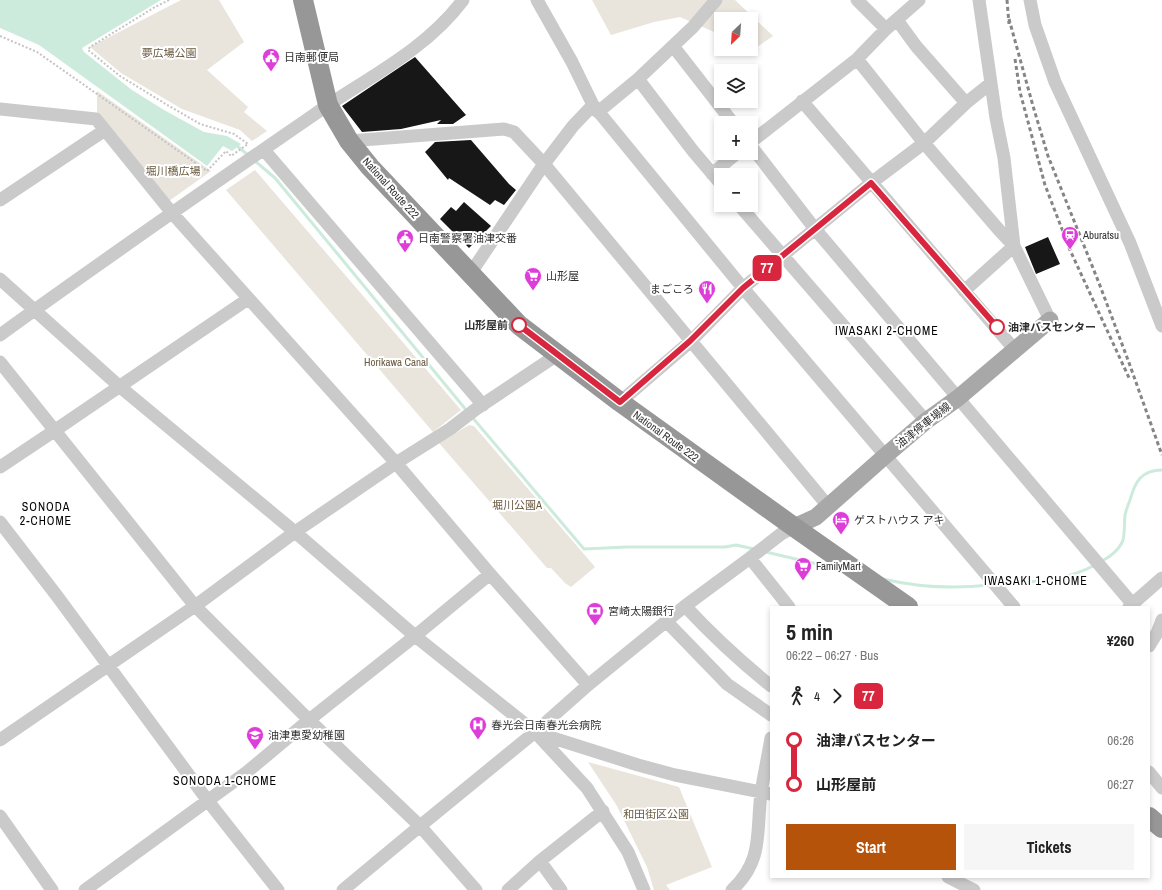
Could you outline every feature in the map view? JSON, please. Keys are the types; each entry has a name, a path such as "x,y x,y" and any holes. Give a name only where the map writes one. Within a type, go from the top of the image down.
{"highway":[{"name":"National Route 222","path":"304,0 310,32 328,105 349,141 370,167 519,325 556,355 620,402 907,606"},
{"path":"1150,818 1162,828"}],"main road":[{"name":"油津停車場線","path":"794,527 816,517 926,421 958,398 1050,320"}],"street":[{"path":"0,336 261,151 328,105 394,63 434,32 462,0"},
{"path":"537,0 596,108 743,288 1013,606"},
{"path":"470,274 544,164 573,126 638,79 693,27 716,0"},
{"path":"857,0 886,29"},
{"path":"758,136 856,59 886,29 919,0"},
{"path":"979,0 996,118 1004,158 1014,246"},
{"path":"1030,0 1035,25 1055,82 1130,243 1162,326"},
{"path":"897,20 916,46 966,103"},
{"path":"673,46 728,116"},
{"path":"856,59 924,142 1014,246 1050,320"},
{"path":"638,79 712,174 729,160"},
{"path":"620,402 690,341 743,288 871,183 924,142 966,103 991,83"},
{"path":"802,101 1015,350"},
{"path":"0,109 96,119 172,213 396,463 490,574 588,685"},
{"path":"349,141 504,129 514,132 544,164 828,506"},
{"path":"0,200 105,130"},
{"path":"261,151 480,407"},
{"path":"758,155 815,229 1132,606 1162,578"},
{"path":"745,212 926,421"},
{"path":"964,291 1014,246"},
{"path":"0,279 119,386 295,532 415,636 535,732 587,788 603,811 628,852 644,890"},
{"path":"0,467 248,299"},
{"path":"0,740 195,606 295,532 396,463 450,429 556,355"},
{"path":"0,362 195,606 309,720 420,826 476,890"},
{"path":"0,522 57,596 208,801 278,890"},
{"path":"343,890 535,732 588,685 666,621 781,534 794,527"},
{"path":"750,558 788,606"},
{"path":"85,890 247,772 490,574"},
{"path":"685,606 715,638 770,685"},
{"path":"1150,644 1162,620"},
{"path":"666,621 727,684 770,715"},
{"path":"535,732 675,775 766,793"},
{"path":"732,890 741,882 751,866 757,850 766,793 770,749"},
{"path":"1150,773 1162,788"},
{"path":"508,890 540,861 603,811"},
{"path":"0,816 52,890"},
{"path":"540,861 561,890"},
{"path":"950,878 974,890"}],"path":[{"path":"0,36 37,52 207,171 226,151 231,156 248,144 234,134 200,124 157,99 120,76 88,50 90,47 168,0"}],"green space":[{"name":"夢広場公園","path":"181,0 219,0 244,42 207,70 248,107 244,112 267,131 252,141 240,130 182,109 121,73 90,47"},
{"path":"592,0 735,0 748,12 714,12 714,32 680,17 654,22 611,35"},
{"path":"758,22 773,36 758,46"},
{"name":"堀川橋広場","path":"97,91 211,171 169,201 97,113"},
{"name":"Horikawa Canal","path":"255,170 461,410 433,432 226,190"},
{"name":"堀川公園A","path":"469,425 474,426 595,567 571,587 565,583 551,568 547,568 439,443"},
{"name":"和田街区公園","path":"588,762 679,787 712,867 666,885 670,890 654,890 647,867 617,806"}],"shaded area":[{"path":"0,0 161,0 82,48 84,52 132,90 164,110 204,132 227,136 241,144 232,151 223,146 207,166 39,45 0,28"}],"building":[{"path":"415,57 466,115 453,124 437,124 441,120 401,129 362,132 342,106"},
{"path":"471,140 516,190 504,205 495,200 490,205 449,178 448,180 425,152 435,142"},
{"path":"464,202 491,226 469,248 440,219 451,207 456,211"},
{"path":"1048,237 1060,264 1036,274 1025,247"}],"waterway":[{"path":"235,144 249,156"},
{"path":"255,161 275,178 467,411"},
{"path":"472,417 584,549 627,547 725,547 736,545 754,549"},
{"path":"1102,561 1120,547 1122,543 1124,537 1125,513 1134,488 1140,478 1149,472 1162,470"},
{"path":"766,552 838,569"},
{"path":"1000,584 1061,578 1095,565"},
{"path":"883,579 909,584 936,586 963,587 990,585"}],"railway":[{"path":"1007,0 1009,24"},
{"path":"1009,19 1048,156 1099,283 1162,455"},
{"path":"1015,59 1020,92 1045,185 1070,250 1130,380"}],"bus line":[{"name":"77","path":"519,325 556,355 620,402 690,341 743,288 871,183 997,327"}],"place":[{"name":"日南郵便局","path":"271,72"},
{"name":"Aburatsu","path":"1070,250"},
{"name":"日南警察署油津交番","path":"405,253"},
{"name":"山形屋","path":"533,291"},
{"name":"まごころ","path":"707,304"},
{"name":"山形屋前","path":"519,325"},
{"name":"油津バスセンター","path":"997,327"},
{"name":"ゲストハウス アキ","path":"841,535"},
{"name":"FamilyMart","path":"803,581"},
{"name":"宮崎太陽銀行","path":"595,626"},
{"name":"春光会日南春光会病院","path":"478,740"},
{"name":"油津恵愛幼稚園","path":"255,750"}],"district":[{"name":"IWASAKI 2-CHOME","path":"887,331"},
{"name":"SONODA 2-CHOME","path":"46,514"},
{"name":"IWASAKI 1-CHOME","path":"1036,581"},
{"name":"SONODA 1-CHOME","path":"225,781"}]}
